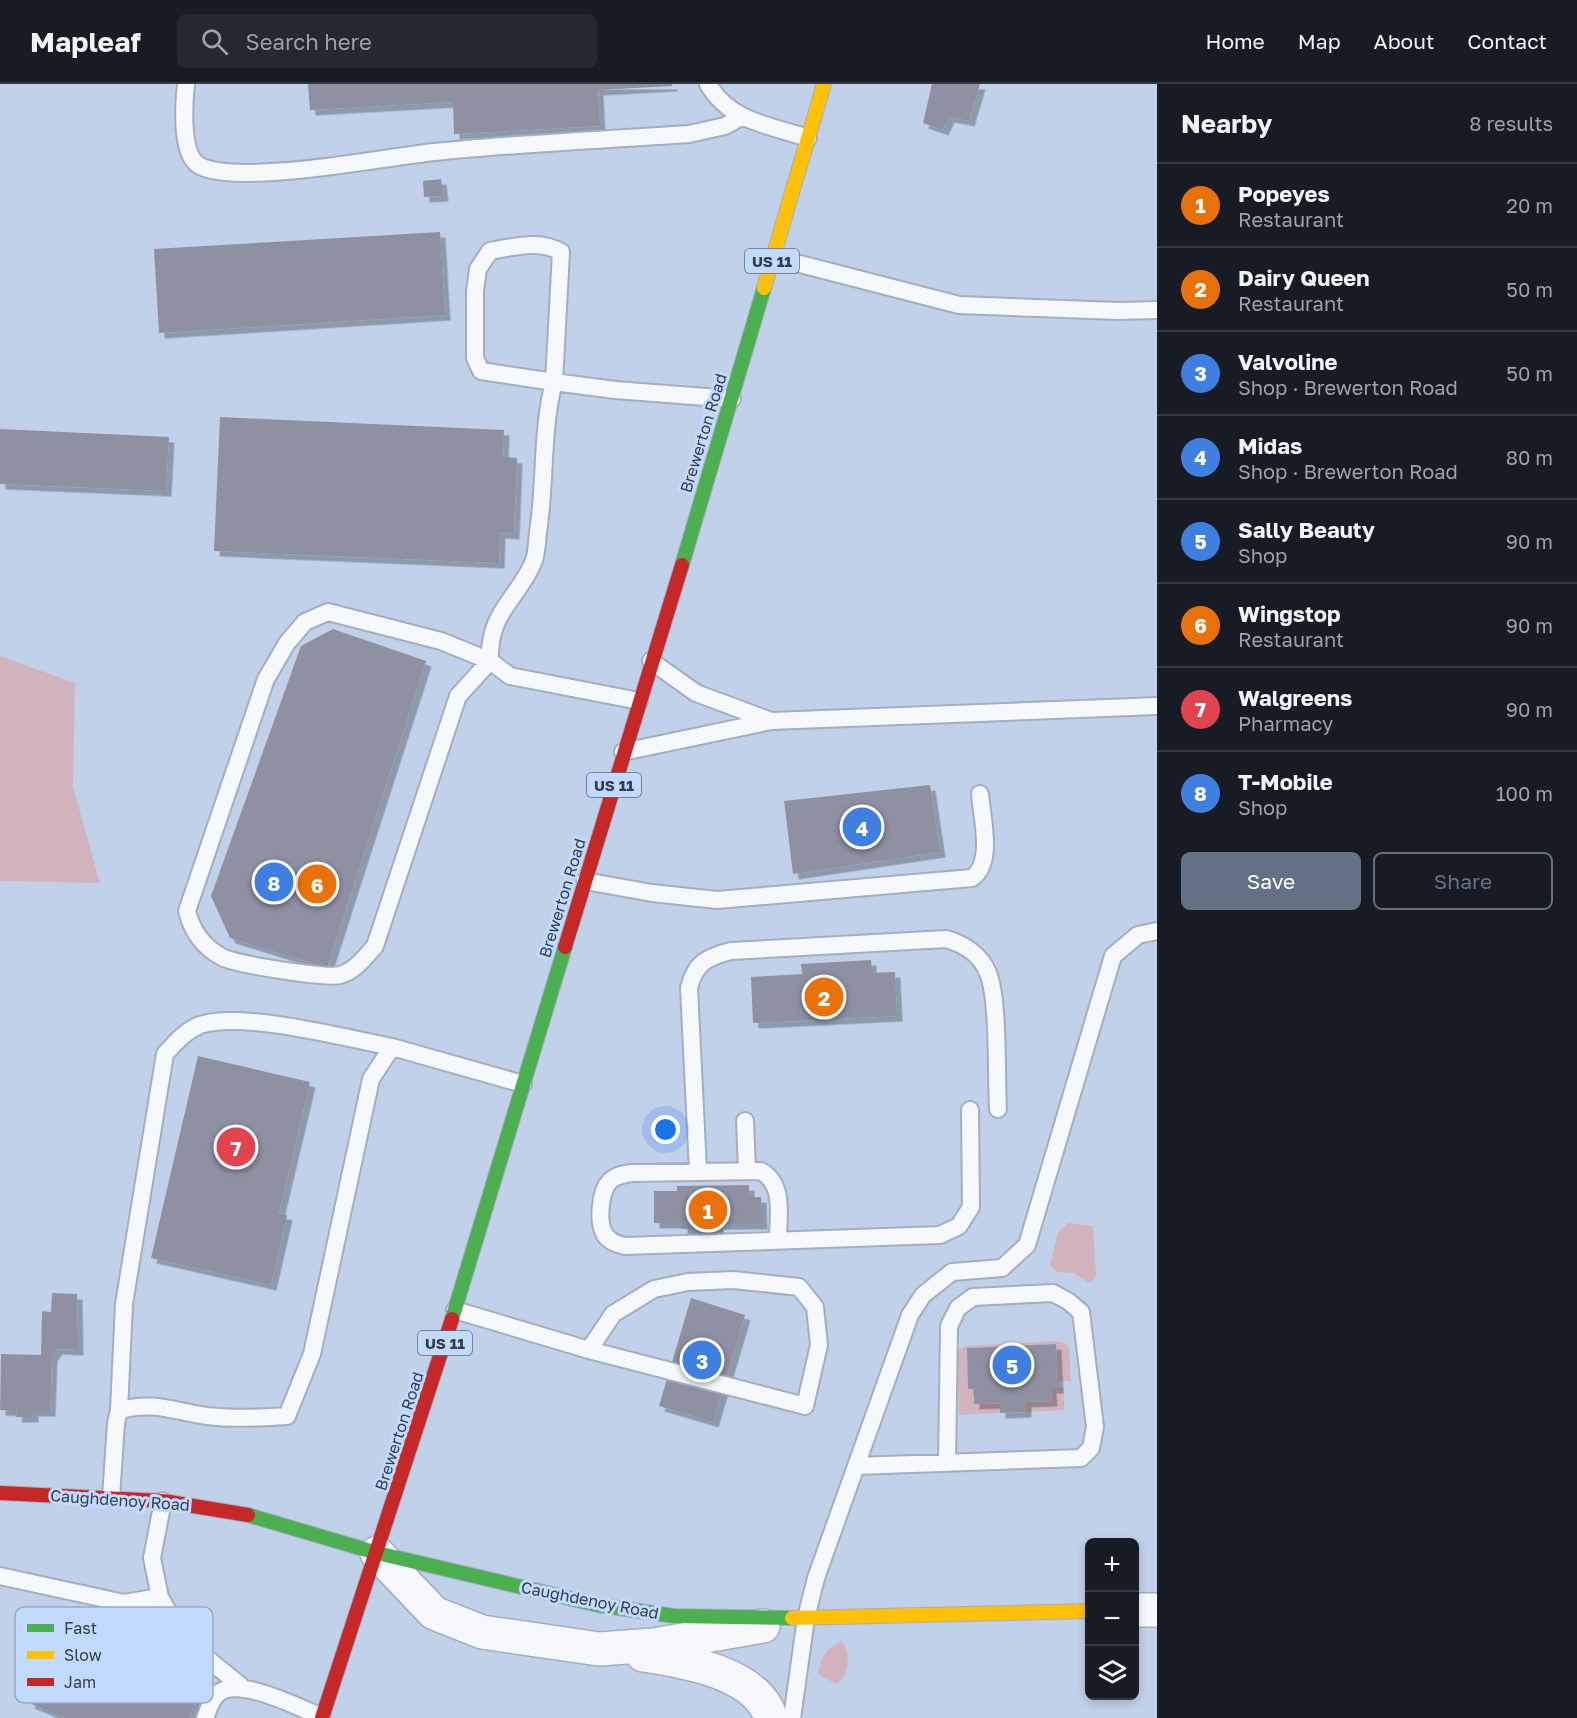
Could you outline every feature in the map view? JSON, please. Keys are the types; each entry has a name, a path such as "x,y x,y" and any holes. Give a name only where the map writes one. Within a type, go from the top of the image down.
{"main road":[{"name":"Brewerton Road","path":"322,1718 455,1310 732,399 824,84"},
{"name":"Caughdenoy Road","path":"0,1493 163,1501 243,1513 377,1553 598,1605 663,1615 806,1618 1085,1611"}],"street":[{"name":"Caughdenoy Road","path":"377,1553 434,1613 482,1632 683,1661 726,1675 750,1689 769,1709 771,1718"},
{"path":"1139,1610 1157,1610"},
{"name":"Caughdenoy Road","path":"599,1649 654,1645 806,1618"}],"lane":[{"path":"186,84 184,125 191,158 200,166 246,174 437,152 689,134 725,126 741,117"},
{"path":"708,84 718,101 741,117 808,138"},
{"path":"639,701 510,676 490,661 441,641 328,612 305,622 287,643 266,679 187,911 191,928 202,942 223,958 319,976 339,976 357,966 375,946 459,696 490,661 489,640 501,612 533,562 544,492 547,408 554,382 561,252 551,246 530,244 490,251 478,269 476,291 475,358 481,372 554,382 615,390 732,399"},
{"path":"773,257 959,305 1119,311 1157,310"},
{"path":"651,662 696,693 771,721"},
{"path":"623,752 771,721 1157,706"},
{"path":"585,881 652,893 717,900 972,878 980,873 985,861 980,794"},
{"path":"792,1718 806,1618 816,1578 910,1315 923,1295 952,1272 1002,1268 1027,1245 1113,956 1137,935 1157,932"},
{"path":"698,1170 690,981 699,964 710,957 731,951 946,939 961,943 982,961 989,974 998,1108"},
{"path":"111,1498 116,1423 119,1410 123,1312 165,1054 186,1032 202,1025 244,1020 392,1047 523,1084"},
{"path":"119,1410 142,1405 170,1407 206,1416 257,1419 286,1416 312,1354 371,1079 392,1047"},
{"path":"778,1240 777,1186 769,1176 761,1171 747,1169 632,1173 611,1180 604,1189 601,1224 604,1234 612,1242 625,1246 778,1240 948,1233 959,1226 971,1207 970,1110"},
{"path":"746,1121 747,1169"},
{"path":"455,1310 589,1350 805,1406 819,1346 815,1307 800,1287 733,1280 688,1282 654,1289 613,1314 589,1350"},
{"path":"856,1466 947,1463 1081,1458 1091,1448 1095,1427 1081,1312 1068,1300 1053,1293 973,1298 958,1308 949,1326 947,1463"},
{"path":"163,1501 152,1558 160,1597 165,1607"},
{"path":"0,1576 124,1603 160,1597"},
{"path":"213,1663 241,1686 322,1718"},
{"path":"213,1700 215,1696 227,1688 241,1686"},
{"path":"205,1718 212,1703"}],"shaded area":[{"path":"0,656 75,683 73,787 100,883 0,881"},
{"path":"1068,1223 1093,1226 1096,1273 1095,1279 1089,1283 1073,1273 1057,1272 1050,1265 1058,1232"},
{"path":"1056,1341 1065,1343 1069,1347 1071,1381 1057,1382 1055,1344 967,1348 968,1389 974,1389 974,1403 1000,1403 1000,1413 959,1415 957,1356 959,1350 966,1346"},
{"path":"1064,1387 1064,1410 1026,1412 1026,1402 1052,1401 1051,1388"},
{"path":"842,1641 847,1652 848,1664 844,1676 836,1684 818,1674 825,1654 832,1646"}],"building":[{"path":"308,84 672,84 672,86 598,90 600,126 454,134 453,102 310,110"},
{"path":"932,84 980,84 969,121 949,117 943,130 923,123"},
{"path":"441,179 443,196 424,197 423,181"},
{"path":"440,232 445,315 159,333 154,249"},
{"path":"220,417 504,430 503,457 517,458 514,534 500,533 499,563 214,551"},
{"path":"0,429 169,437 166,491 0,484"},
{"path":"333,629 426,661 327,968 230,938 211,896 301,646"},
{"path":"930,785 940,852 793,874 784,801"},
{"path":"871,960 872,973 895,972 897,1016 753,1023 751,977 802,974 801,964"},
{"path":"198,1056 310,1082 279,1213 287,1215 271,1285 151,1258"},
{"path":"749,1185 749,1197 761,1197 762,1224 718,1224 718,1229 682,1229 682,1223 654,1223 654,1191 677,1191 677,1186"},
{"path":"52,1293 77,1294 78,1350 57,1349 52,1356 50,1411 33,1411 33,1417 16,1417 17,1411 0,1410 1,1354 41,1355 42,1311 51,1312"},
{"path":"691,1298 745,1315 713,1422 659,1406"},
{"path":"1056,1344 1058,1388 1051,1388 1052,1401 1026,1402 1026,1412 1000,1413 1000,1403 974,1404 974,1389 968,1389 967,1348"},
{"path":"29,1703 195,1703 189,1718 65,1718"}],"traffic: fast":[{"path":"682,565 764,288"},
{"path":"452,1319 565,947"},
{"path":"248,1515 377,1553 598,1605 674,1616 792,1618"}],"traffic: slow":[{"path":"764,288 824,84"},
{"path":"792,1618 1085,1611"}],"traffic: jam":[{"path":"565,947 682,565"},
{"path":"322,1718 452,1319"},
{"path":"0,1493 163,1501 248,1515"}],"place":[{"name":"Midas","path":"862,827"},
{"name":"T-Mobile","path":"274,882"},
{"name":"Wingstop","path":"317,884"},
{"name":"Dairy Queen","path":"824,997"},
{"name":"Walgreens","path":"236,1147"},
{"name":"Popeyes","path":"708,1210"},
{"name":"Valvoline","path":"702,1360"},
{"name":"Sally Beauty","path":"1012,1365"}]}
